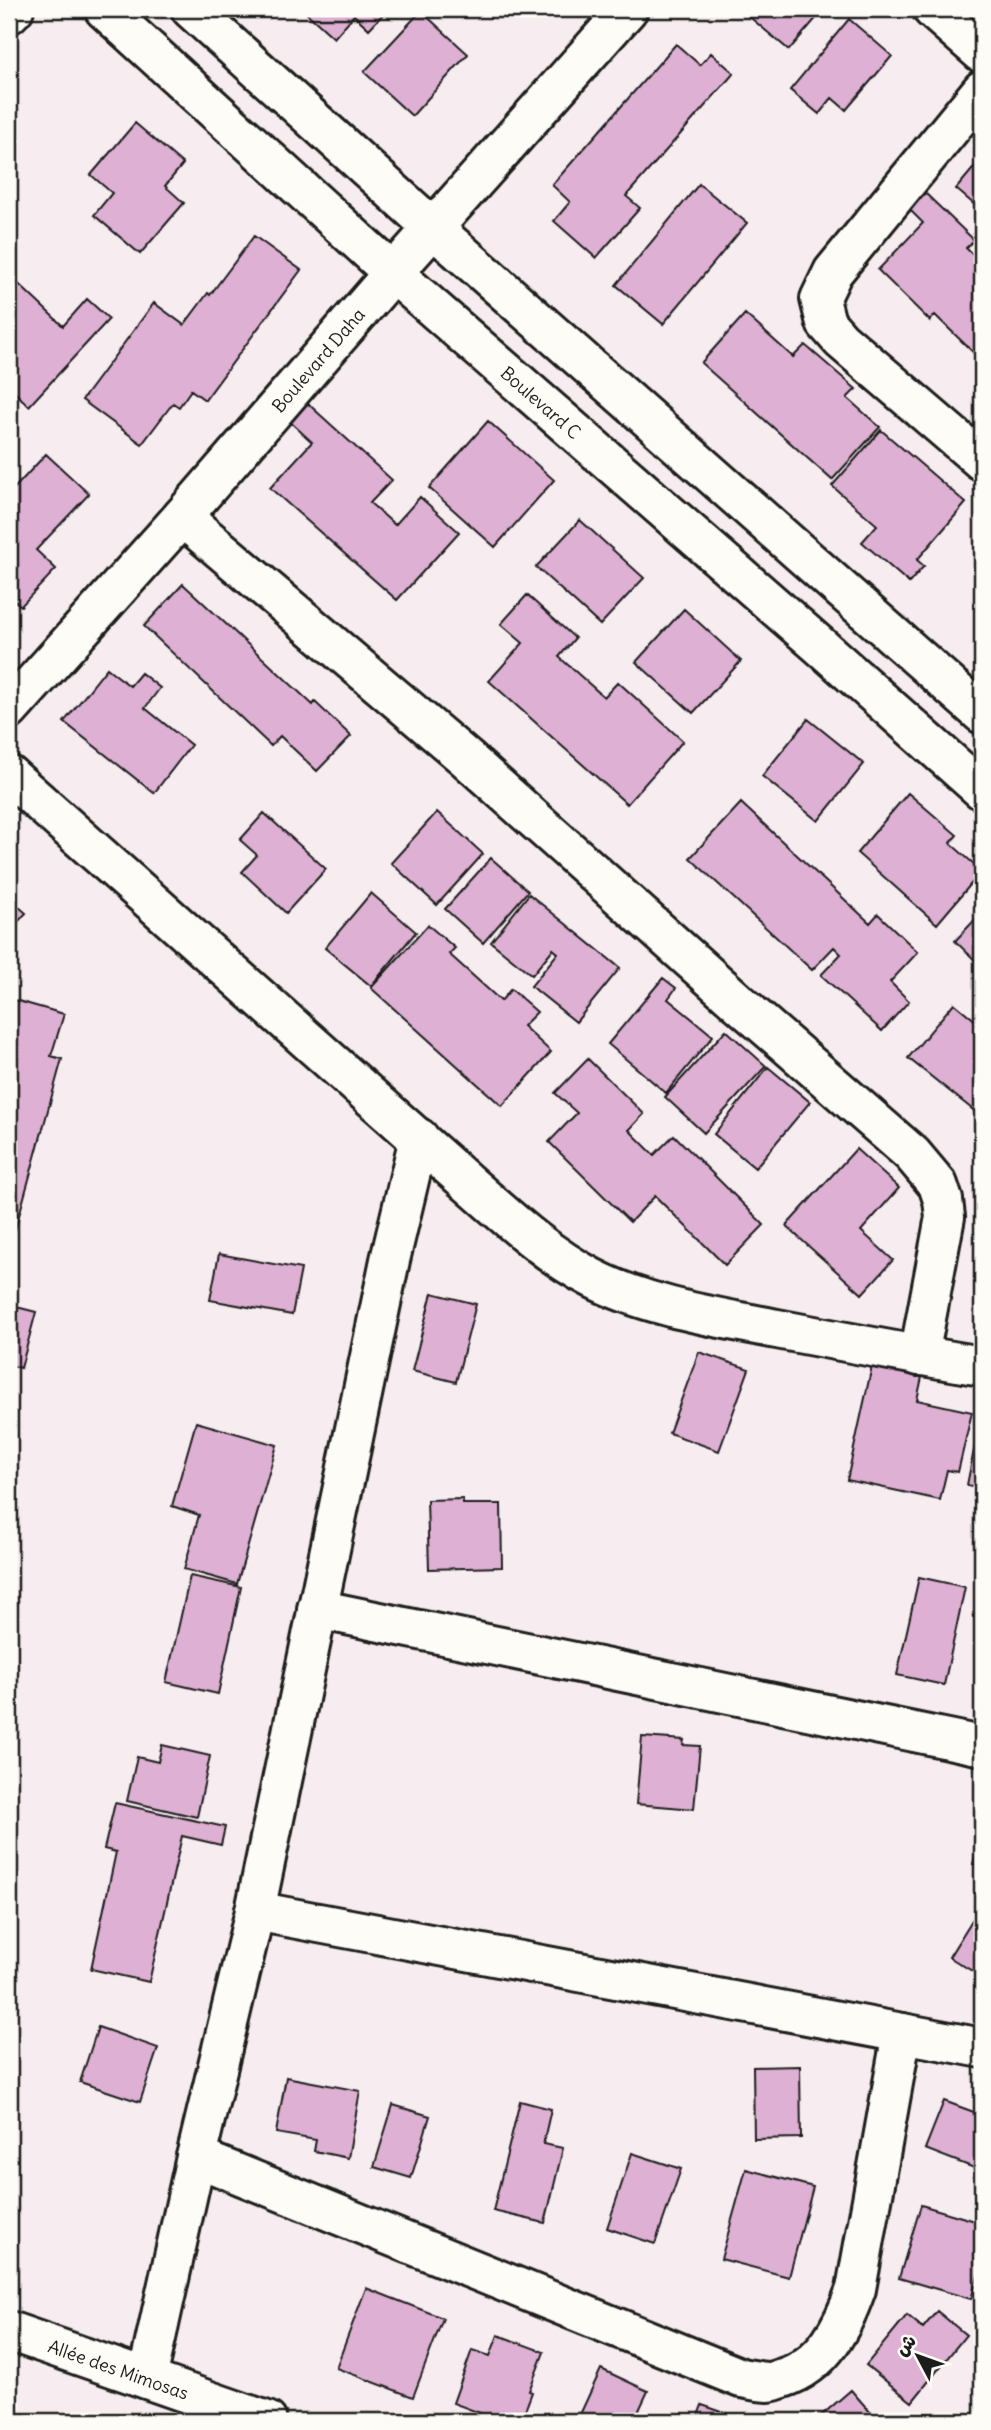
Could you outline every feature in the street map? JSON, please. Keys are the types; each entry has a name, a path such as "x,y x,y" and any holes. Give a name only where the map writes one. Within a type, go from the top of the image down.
{"street":[{"path":"9,14 14,9"},
{"name":"Boulevard C","path":"104,9 393,272 982,790"},
{"path":"191,9 433,228 982,714"},
{"name":"Boulevard Daha","path":"9,710 628,9"},
{"path":"932,9 982,53"},
{"path":"982,90 833,272 820,299 826,323 841,340 982,461"},
{"path":"182,517 467,760 892,1136 928,1171 943,1200 945,1217 919,1356"},
{"path":"9,775 523,1231 556,1257 593,1279 631,1295 690,1311 982,1366"},
{"path":"147,2379 255,1911 390,1260 419,1138"},
{"path":"317,1609 982,1746"},
{"path":"255,1911 982,2048"},
{"path":"197,2157 741,2378 769,2382 811,2365 828,2345 847,2315 856,2289 902,2033"},
{"name":"Allée des Mimosas","path":"9,2331 267,2421"}],"building":[{"path":"302,9 388,9 369,29 354,15 334,38"},
{"path":"740,9 824,9 789,50"},
{"path":"421,11 468,54 412,116 364,72"},
{"path":"849,19 892,56 846,110 832,98 819,114 790,90"},
{"path":"676,44 700,65 711,53 734,73 626,196 640,208 596,258 554,221 570,202 552,185"},
{"path":"135,123 183,164 165,186 184,203 140,254 94,215 112,193 91,175"},
{"path":"982,158 982,211 956,189"},
{"path":"699,184 747,223 663,324 616,285"},
{"path":"923,191 974,240 966,248 982,264 982,361 935,315 930,321 878,270 923,223 907,207"},
{"path":"254,236 301,270 205,400 191,390 179,407 173,403 142,444 82,400 154,303 184,325"},
{"path":"9,275 63,326 87,299 109,319 29,406 9,387"},
{"path":"745,314 793,357 805,345 856,389 847,398 880,427 832,480 701,363"},
{"path":"305,401 392,480 370,503 395,525 420,497 459,532 397,600 270,488 312,442 288,420"},
{"path":"488,421 554,480 495,547 429,488"},
{"path":"881,430 966,503 917,560 924,566 909,583 862,542 877,525 832,486"},
{"path":"46,454 89,494 36,550 56,569 21,606 15,601 9,608 9,494"},
{"path":"580,520 644,578 600,625 536,567"},
{"path":"183,584 313,705 315,702 351,736 317,771 280,736 271,746 144,626"},
{"path":"527,595 575,638 559,657 604,697 618,682 683,741 627,804 489,681 523,643 501,624"},
{"path":"684,609 741,661 693,713 636,662"},
{"path":"107,668 130,686 141,673 160,688 145,708 191,745 154,793 64,722"},
{"path":"808,719 864,764 818,821 762,776"},
{"path":"908,793 957,835 950,843 982,871 937,924 857,853"},
{"path":"741,803 870,923 878,914 918,952 890,982 909,1001 882,1031 821,975 841,954 834,947 812,970 690,858"},
{"path":"437,812 483,854 437,905 391,863"},
{"path":"264,813 326,869 286,913 242,872 257,855 240,840"},
{"path":"491,858 528,891 483,943 445,909"},
{"path":"371,893 416,932 371,986 325,948"},
{"path":"529,894 620,968 576,1022 531,986 558,953 553,949 532,975 491,942"},
{"path":"9,898 26,913 9,932"},
{"path":"982,912 982,967 955,941"},
{"path":"428,925 455,948 449,954 501,1001 511,989 537,1012 523,1026 551,1052 502,1106 371,988"},
{"path":"663,978 676,988 668,999 713,1036 666,1093 608,1044"},
{"path":"11,999 64,1014 51,1056 62,1059 9,1252 9,1009"},
{"path":"954,1003 982,1026 982,1117 908,1058"},
{"path":"726,1030 766,1066 704,1133 665,1097"},
{"path":"588,1059 644,1114 629,1130 654,1155 674,1135 764,1225 725,1265 655,1196 630,1222 549,1142 577,1113 555,1093"},
{"path":"768,1067 810,1102 755,1168 714,1134"},
{"path":"856,1149 899,1188 861,1231 893,1260 862,1294 786,1226"},
{"path":"219,1254 301,1269 292,1315 210,1300"},
{"path":"432,1293 476,1304 456,1382 412,1371"},
{"path":"9,1305 36,1312 21,1368 9,1365"},
{"path":"699,1352 749,1369 719,1451 669,1433"},
{"path":"872,1366 922,1377 917,1400 972,1412 958,1472 947,1470 940,1500 847,1480"},
{"path":"982,1416 982,1488 967,1485"},
{"path":"196,1422 277,1445 237,1584 184,1569 199,1515 172,1506"},
{"path":"463,1499 463,1504 501,1504 502,1567 429,1569 427,1500"},
{"path":"190,1576 241,1587 218,1694 166,1682"},
{"path":"919,1577 965,1587 944,1685 897,1675"},
{"path":"642,1737 684,1740 683,1745 700,1746 694,1809 636,1804"},
{"path":"162,1745 210,1756 197,1817 127,1801 137,1757 158,1762"},
{"path":"115,1803 225,1827 221,1845 182,1836 149,1982 91,1969 116,1852 104,1849"},
{"path":"982,1832 982,1867 973,1864"},
{"path":"982,1904 982,1977 949,1957"},
{"path":"98,2027 158,2048 140,2102 80,2082"},
{"path":"800,2066 801,2138 754,2139 753,2067"},
{"path":"286,2077 360,2091 348,2158 314,2151 316,2140 276,2133"},
{"path":"520,2101 551,2109 543,2144 563,2148 545,2223 493,2211"},
{"path":"944,2101 982,2115 982,2171 925,2149"},
{"path":"393,2105 430,2116 411,2178 374,2167"},
{"path":"632,2153 681,2169 655,2244 607,2228"},
{"path":"746,2169 813,2187 789,2277 721,2259"},
{"path":"921,2205 982,2223 982,2263 971,2299 899,2278"},
{"path":"366,2288 443,2318 413,2397 336,2368"},
{"path":"937,2311 966,2335 912,2402 866,2365 907,2315 923,2328"},
{"path":"498,2335 544,2352 521,2421 501,2421 453,2403 472,2350 490,2356"},
{"path":"601,2369 648,2391 634,2421 577,2421"},
{"path":"851,2390 878,2421 815,2421"},
{"path":"702,2405 748,2421 696,2421"}]}
